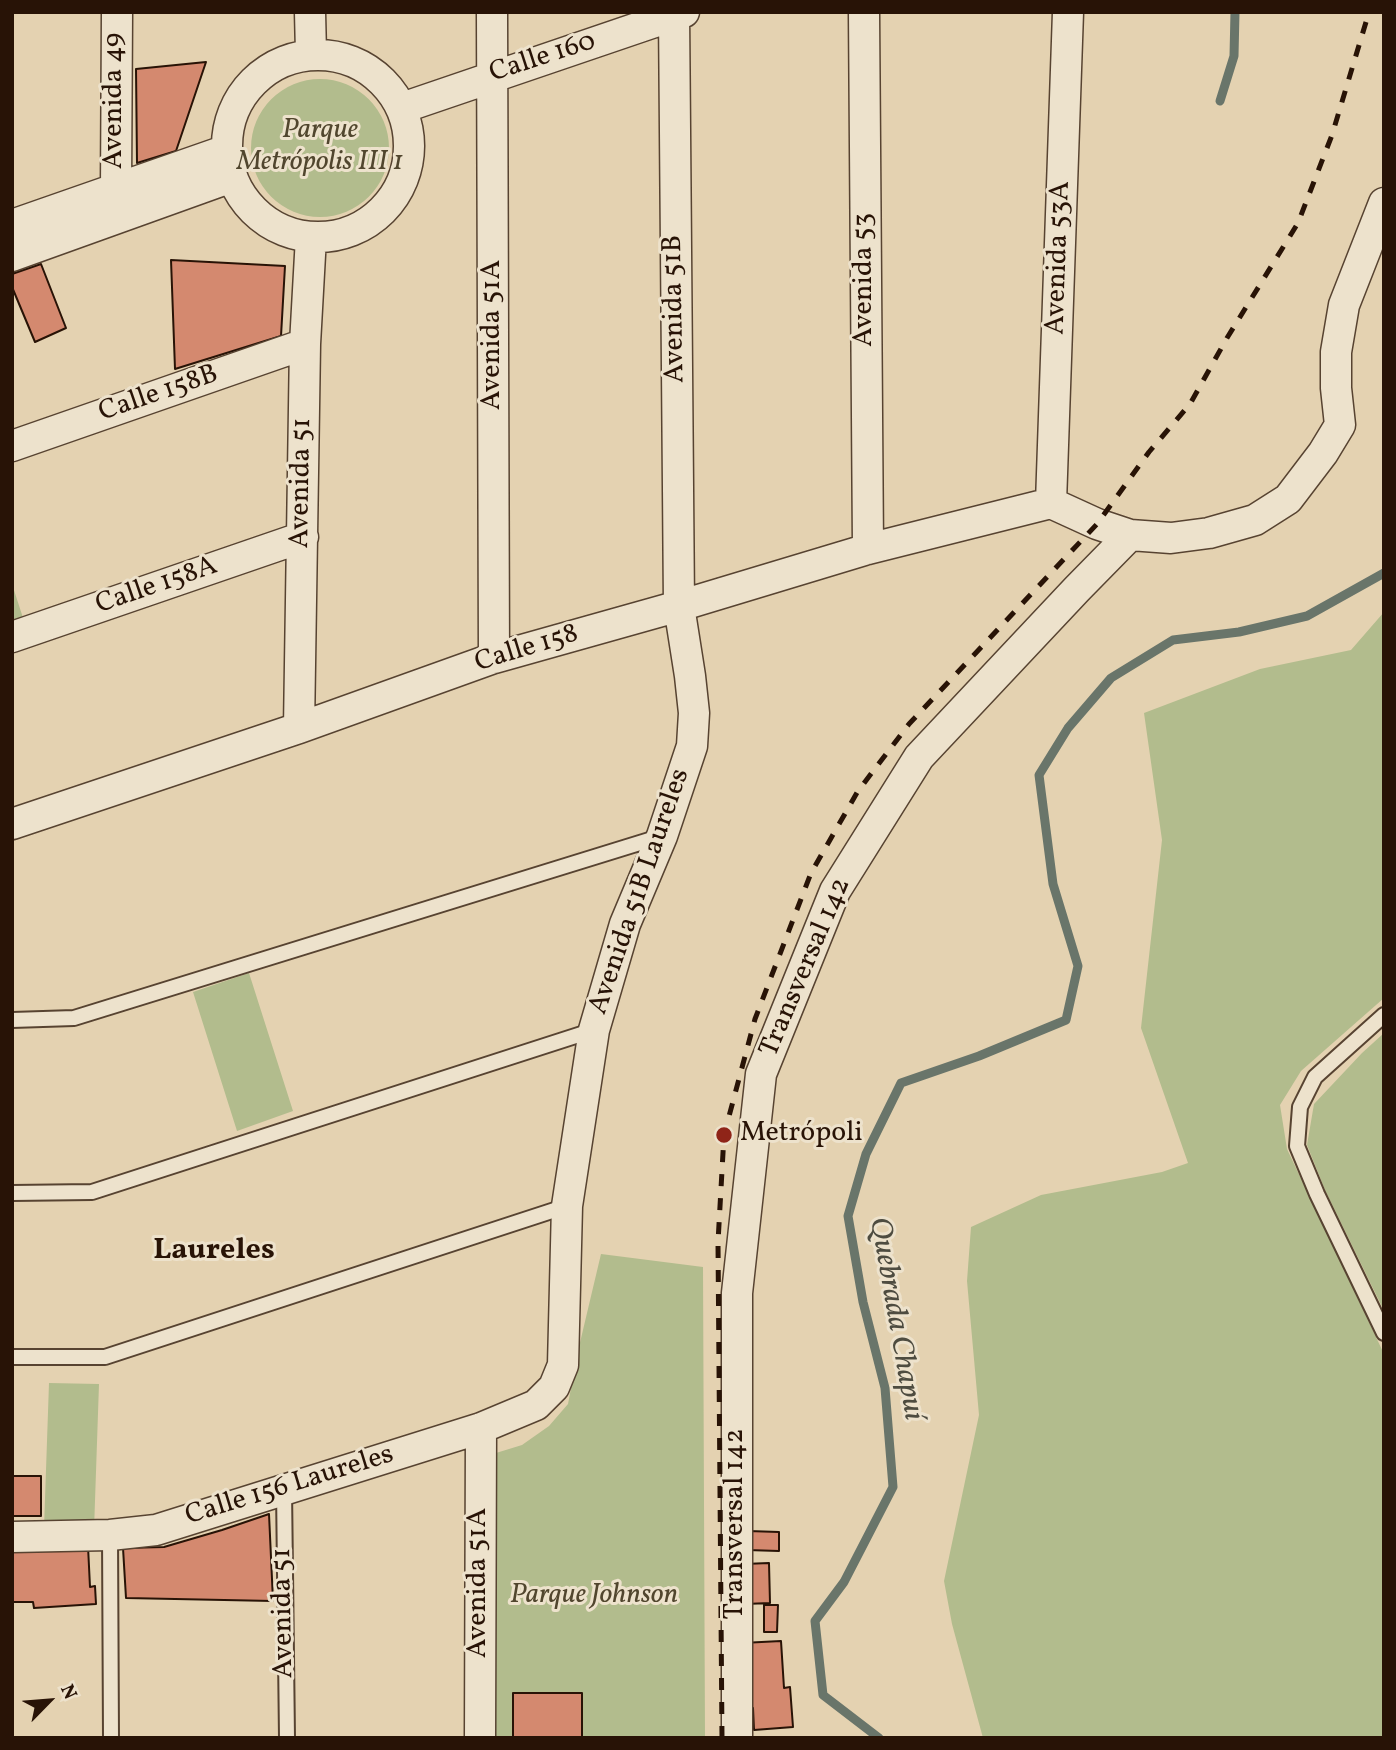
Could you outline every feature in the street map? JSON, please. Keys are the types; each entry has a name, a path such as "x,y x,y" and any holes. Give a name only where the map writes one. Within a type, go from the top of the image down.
{"street":[{"name":"Avenida 49","path":"116,189 117,12"},
{"path":"310,12 311,54"},
{"name":"Avenida 51A","path":"492,12 494,658"},
{"name":"Avenida 53","path":"864,12 868,549"},
{"name":"Avenida 53A","path":"1051,503 1068,12"},
{"name":"Calle 160","path":"402,108 677,13"},
{"name":"Avenida 51B","path":"677,13 679,606"},
{"path":"311,54 339,57 365,67 386,84 402,108 409,134 409,161 400,187 385,209 363,226 338,236 311,237 285,232 262,218 244,200 230,164 229,127 236,105 250,85 267,70 288,59 311,54"},
{"path":"12,225 116,189 230,164"},
{"path":"12,256 230,164"},
{"path":"1051,503 1097,524 1130,535 1171,538 1209,533 1255,520 1288,499 1323,453 1340,425 1336,352 1344,305 1384,202"},
{"name":"Avenida 51","path":"299,728 305,344 311,237"},
{"name":"Calle 158B","path":"12,446 305,344"},
{"name":"Calle 158","path":"12,824 299,728 494,658 868,549 1051,503"},
{"name":"Transversal 142","path":"737,1738 737,1293 761,1074 835,891 919,757 1130,535"},
{"name":"Calle 158A","path":"12,638 303,537"},
{"name":"Avenida 51B Laureles","path":"554,1387 563,1365 567,1206 594,1030 625,924 662,836 692,746 694,713 679,606"},
{"name":"Calle 156 Laureles","path":"12,1537 110,1535 156,1530 481,1428 536,1405 554,1387"},
{"name":"Avenida 51A","path":"480,1738 481,1428"}],"lane":[{"path":"12,1020 74,1018 662,836"},
{"path":"1384,1015 1314,1077 1300,1107 1297,1146 1317,1194 1384,1333"},
{"path":"12,1193 92,1192 594,1030"},
{"path":"12,1357 105,1357 567,1206"},
{"name":"Avenida 51","path":"284,1489 287,1738"},
{"path":"110,1535 111,1738"}],"green space":[{"name":"Parque Metrópolis III 1","path":"320,79 346,84 369,99 384,122 389,148 384,174 369,197 346,212 320,217 294,212 271,197 256,174 251,148 256,122 271,99 294,84"},
{"path":"12,584 25,624 12,628"},
{"path":"1384,612 1384,998 1301,1071 1280,1105 1287,1149 1384,1354 1384,1738 983,1738 952,1624 944,1581 979,1415 967,1281 971,1227 1041,1195 1162,1172 1188,1163 1141,1028 1162,840 1144,713 1260,669 1351,650"},
{"path":"249,973 293,1111 237,1131 193,992"},
{"path":"1384,1033 1384,1311 1325,1190 1307,1145 1314,1104"},
{"name":"Parque Johnson","path":"601,1254 703,1267 705,1738 484,1738 483,1457 522,1445 549,1426 568,1404"},
{"path":"49,1383 99,1384 94,1530 44,1528"}],"building":[{"path":"206,62 176,151 137,163 136,69"},
{"path":"171,260 285,266 281,336 175,369"},
{"path":"41,264 66,328 35,342 12,287 12,274"},
{"path":"12,1476 41,1476 41,1516 12,1516"},
{"path":"269,1514 273,1601 126,1598 123,1548 164,1547"},
{"path":"748,1531 779,1532 779,1551 747,1550"},
{"path":"88,1546 90,1587 95,1586 96,1604 34,1608 33,1602 12,1602 12,1550"},
{"path":"769,1563 770,1603 745,1604 744,1564"},
{"path":"764,1605 778,1605 777,1632 764,1632"},
{"path":"781,1641 784,1688 790,1687 793,1727 754,1730 753,1708 744,1708 742,1643"},
{"path":"513,1693 582,1693 582,1738 513,1738"}],"waterway":[{"path":"1220,101 1234,56 1235,12"},
{"name":"Quebrada Chapuí","path":"879,1738 823,1695 815,1621 844,1582 893,1487 885,1388 863,1302 848,1216 866,1154 901,1083 979,1056 1066,1020 1078,966 1053,884 1039,775 1068,728 1111,678 1173,640 1239,632 1307,616 1384,573"}],"railway":[{"path":"722,1738 718,1242 724,1135 755,1019 811,873 858,791 909,724 1097,524 1149,452 1190,404 1298,223 1332,135 1369,12"}],"place":[{"name":"Metrópoli","path":"724,1135"}],"district":[{"name":"Laureles","path":"214,1252"}]}
